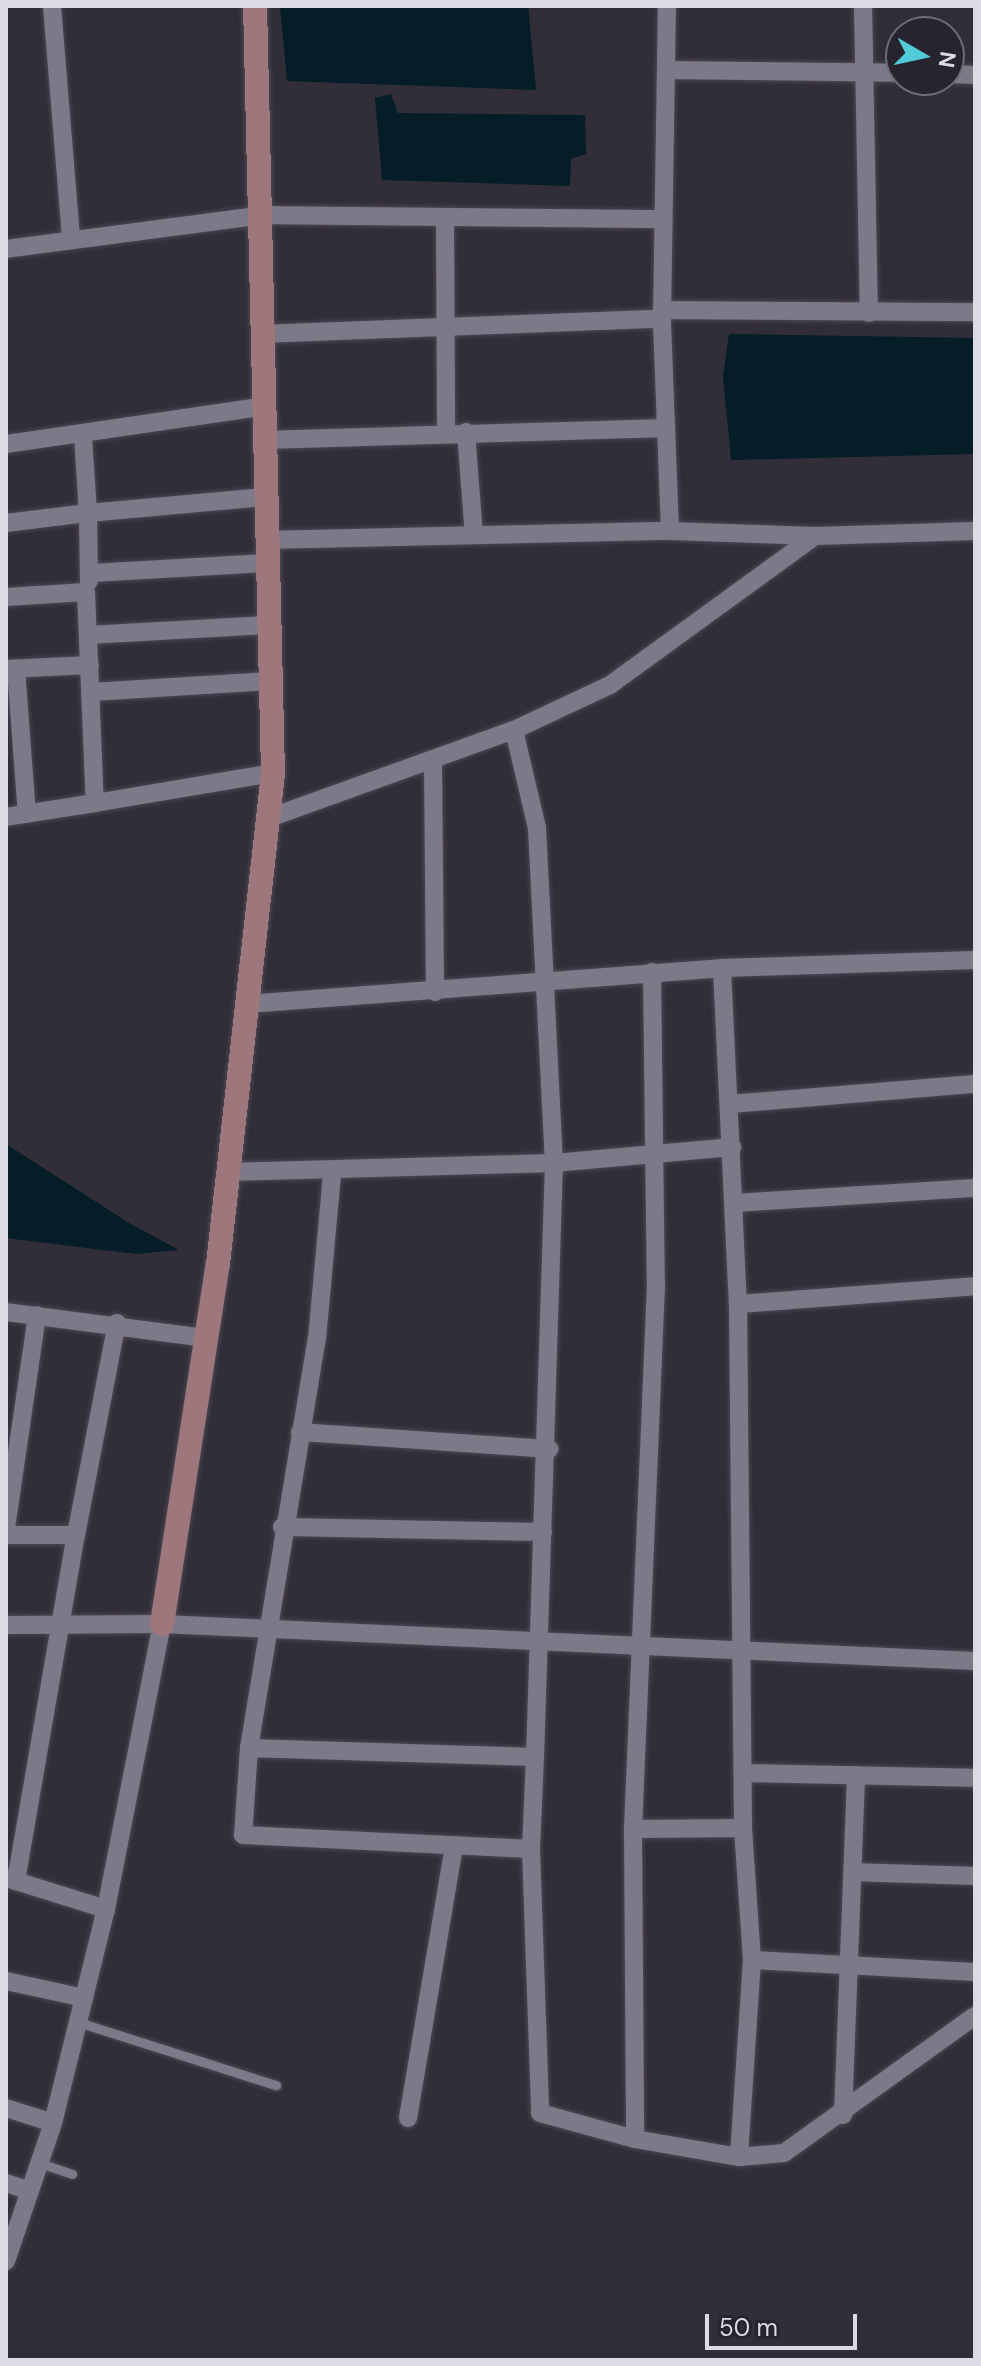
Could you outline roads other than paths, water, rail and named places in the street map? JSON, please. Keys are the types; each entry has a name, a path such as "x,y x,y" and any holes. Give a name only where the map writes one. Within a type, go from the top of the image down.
{"street":[{"path":"52,6 71,239"},
{"path":"6,2261 53,2123 106,1909 162,1624 207,1338 269,818 273,773 264,497 264,215 255,6"},
{"path":"667,6 662,315 670,531"},
{"path":"863,6 869,313"},
{"path":"666,70 885,73"},
{"path":"6,249 264,215 445,220 663,219"},
{"path":"445,220 446,433"},
{"path":"263,334 662,315 975,312"},
{"path":"6,444 83,437 266,406"},
{"path":"265,440 666,428"},
{"path":"466,432 474,535"},
{"path":"83,437 92,573 86,592 95,803"},
{"path":"6,523 264,497"},
{"path":"92,573 265,551 474,535 670,531 815,536 975,531"},
{"path":"269,818 514,730 610,685 815,536"},
{"path":"6,597 86,592"},
{"path":"88,635 268,625"},
{"path":"27,814 11,669 90,665"},
{"path":"91,692 270,681"},
{"path":"514,730 537,828 548,982 554,1163 549,1449 535,1643 531,1849 540,2113 635,2139 739,2157 784,2153 843,2115 975,2016"},
{"path":"433,760 435,992"},
{"path":"6,817 273,773"},
{"path":"246,1004 435,992 652,972 975,960"},
{"path":"722,968 735,1203 745,1653 743,1828 752,1960 739,2157"},
{"path":"635,2139 633,1829 655,1154 652,972"},
{"path":"730,1104 975,1084"},
{"path":"228,1172 332,1173 554,1163 732,1147"},
{"path":"332,1173 300,1432 264,1631 249,1748 243,1835 531,1849"},
{"path":"735,1203 975,1188"},
{"path":"738,1304 975,1286"},
{"path":"6,1312 117,1323 207,1338"},
{"path":"6,1528 37,1315"},
{"path":"106,1909 11,1879 117,1323"},
{"path":"300,1432 549,1449"},
{"path":"282,1527 543,1532"},
{"path":"6,1535 76,1535"},
{"path":"6,1625 162,1624 640,1649 975,1661"},
{"path":"249,1748 535,1757"},
{"path":"743,1773 975,1778"},
{"path":"843,2115 846,1961 856,1775"},
{"path":"633,1829 743,1828"},
{"path":"408,2118 454,1846"},
{"path":"853,1872 975,1876"},
{"path":"752,1960 846,1961 975,1972"},
{"path":"6,1981 84,1998"},
{"path":"6,2108 53,2123"},
{"path":"6,2183 30,2191"}],"lane":[{"path":"78,2022 276,2085"},
{"path":"40,2163 72,2174"}],"water":[{"path":"280,6 528,6 536,90 287,81"},
{"path":"391,94 398,113 585,115 586,154 571,159 570,186 382,180 375,98"},
{"path":"729,334 975,338 975,454 731,460 723,376"},
{"path":"6,1144 129,1223 179,1250 136,1254 6,1238"}]}
